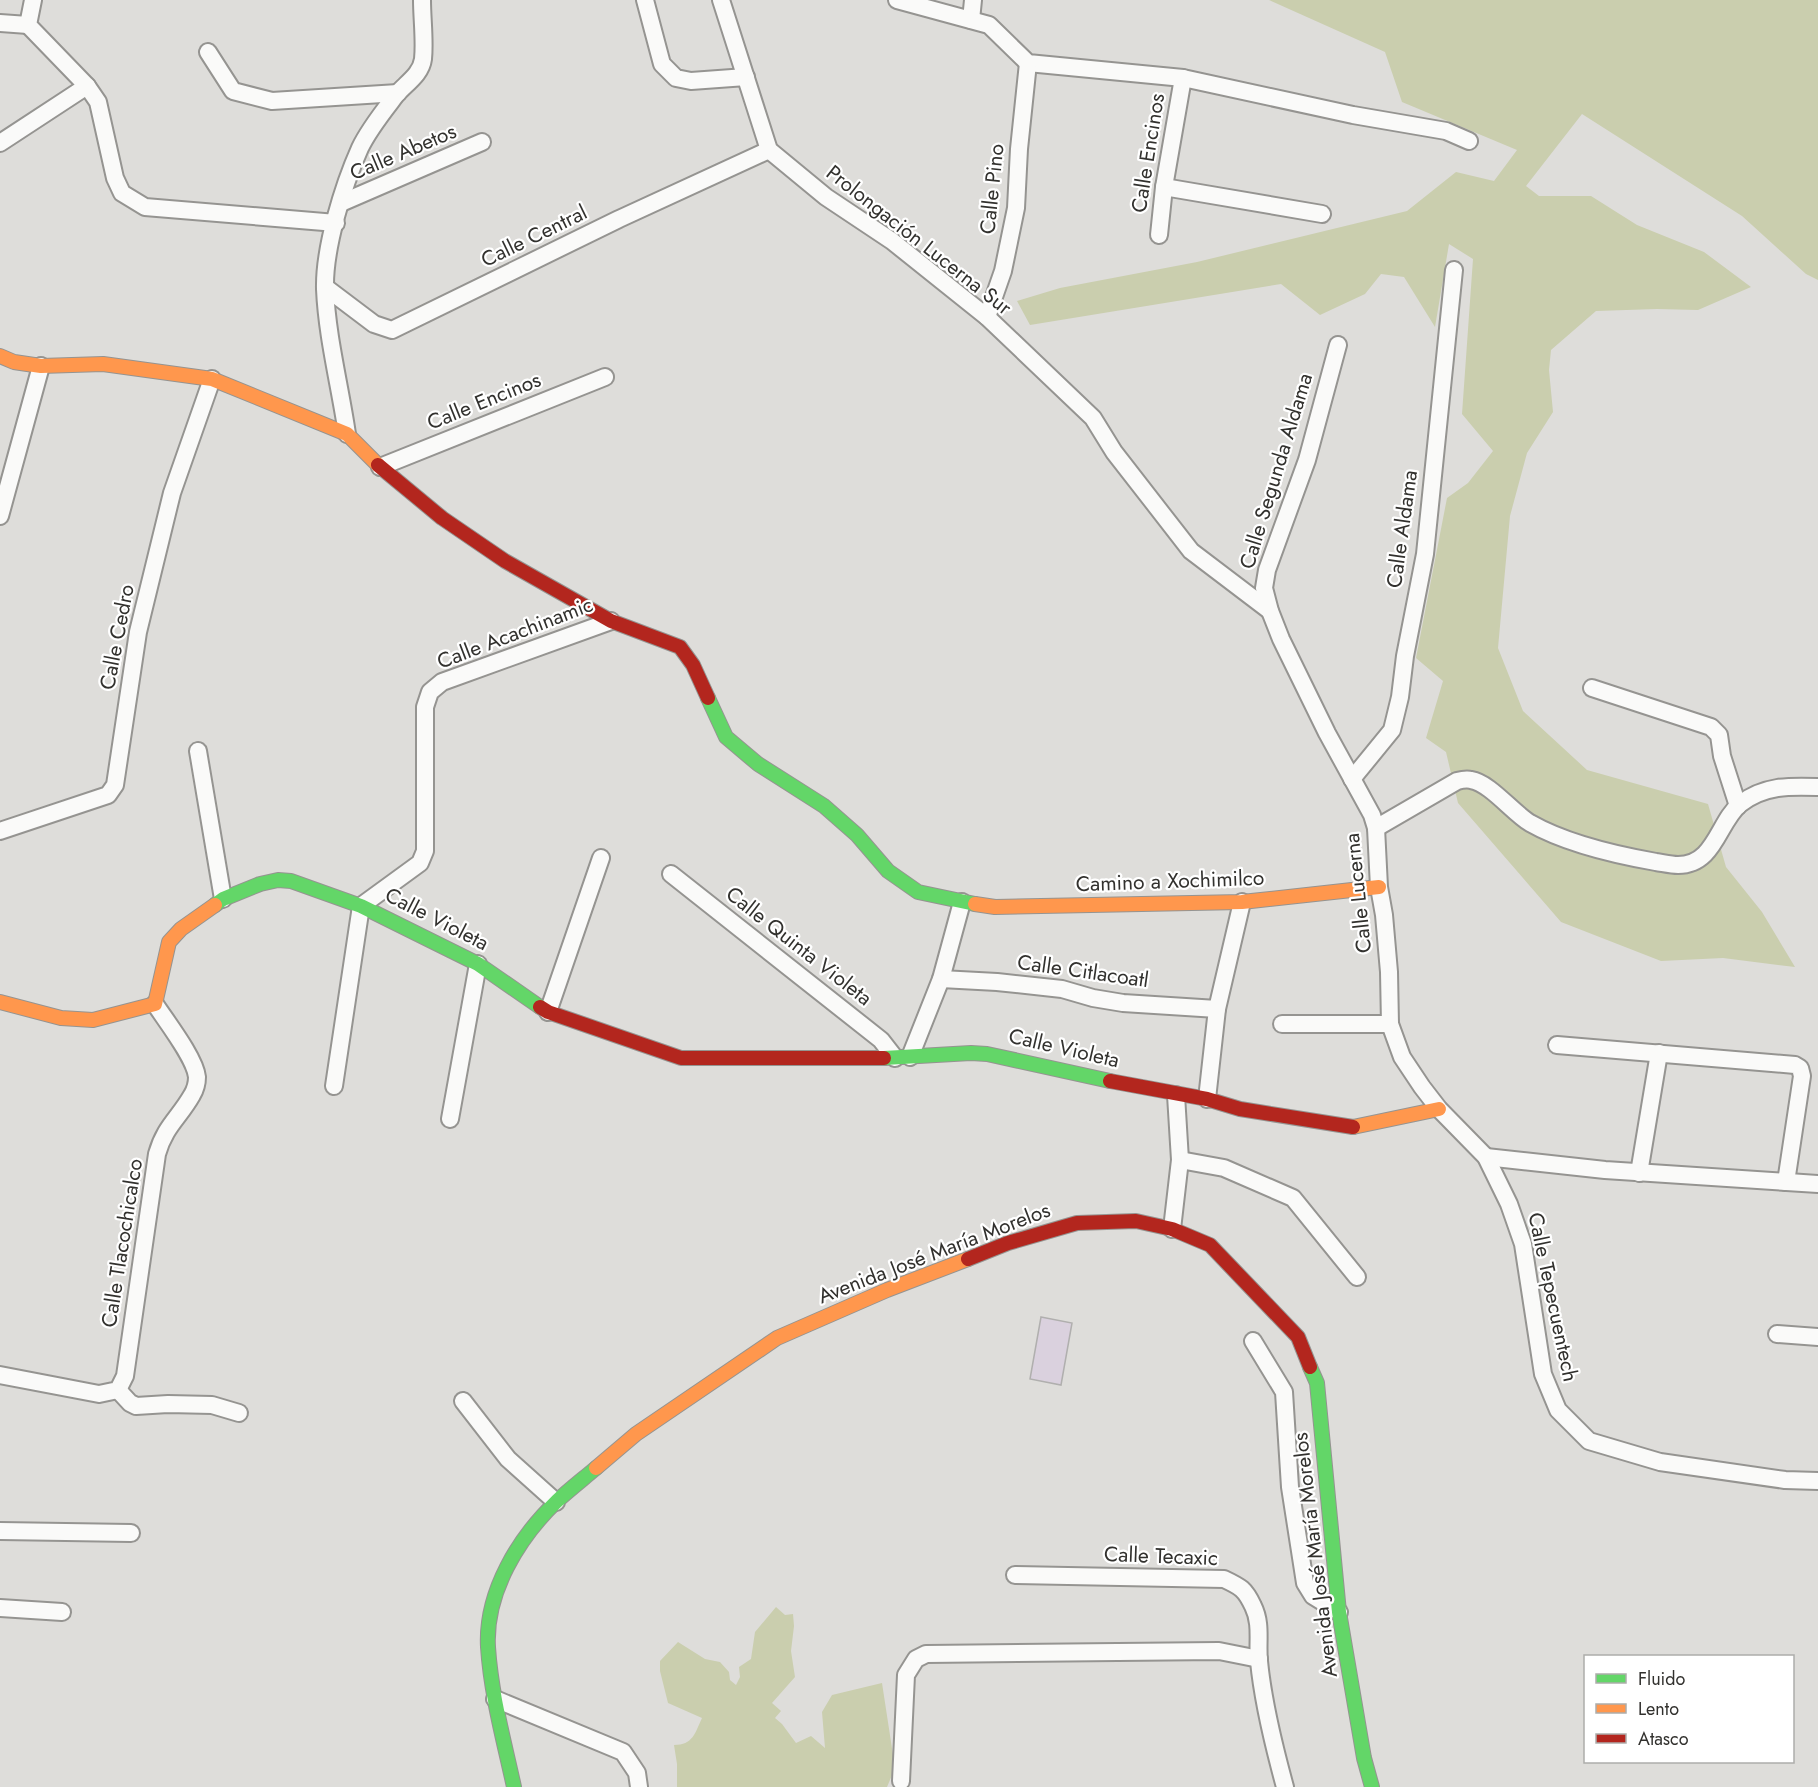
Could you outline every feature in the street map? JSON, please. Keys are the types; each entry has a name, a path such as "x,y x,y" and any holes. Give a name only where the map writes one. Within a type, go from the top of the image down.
{"street":[{"path":"28,25 33,0"},
{"path":"348,434 327,311 325,287 328,255 341,203 362,146 377,119 415,76 423,61 422,0"},
{"path":"645,0 662,64 676,78 691,81 747,77"},
{"path":"721,0 769,150"},
{"path":"971,20 973,0"},
{"path":"904,1 989,25 1028,63 1183,78 1353,115 1446,131 1469,141"},
{"path":"0,23 28,25 87,86 98,102 115,177 122,194 145,207 336,223"},
{"path":"208,52 233,91 272,100 398,93"},
{"name":"Calle Pino","path":"987,317 1003,271 1016,208 1019,149 1028,63"},
{"name":"Calle Encinos","path":"1159,235 1164,187 1183,78"},
{"path":"0,143 87,86"},
{"name":"Calle Abetos","path":"341,203 482,142"},
{"name":"Prolongación Lucerna Sur","path":"769,150 826,197 892,242 987,317 1093,418 1114,452 1191,551 1270,611"},
{"name":"Calle Central","path":"325,287 374,324 392,330 619,219 769,150"},
{"path":"1164,187 1322,214"},
{"name":"Calle Aldama","path":"1352,779 1392,730 1400,697 1405,657 1425,554 1454,270"},
{"name":"Calle Segunda Aldama","path":"1270,611 1264,588 1267,570 1307,460 1338,345"},
{"path":"0,356 14,362 41,366 103,363 212,379 348,434"},
{"path":"0,516 4,486 41,366"},
{"name":"Calle Encinos","path":"380,467 605,377"},
{"name":"Calle Cedro","path":"0,831 108,795 115,785 138,632 172,493 212,379"},
{"name":"Camino a Xochimilco","path":"348,434 380,467 442,518 505,561 611,621 680,647 693,665 726,736 758,764 824,806 857,835 888,871 918,892 995,907 1242,902 1379,887"},
{"name":"Calle Lucerna","path":"1270,611 1281,639 1327,733 1372,815 1376,828 1379,887 1389,972 1390,1024 1402,1056 1439,1109"},
{"name":"Calle Acachinamic","path":"361,906 420,863 425,851 425,707 429,692 442,682 611,621"},
{"path":"1592,688 1711,726 1719,735 1722,756 1738,806"},
{"path":"198,751 223,899"},
{"path":"1376,828 1457,781 1471,780 1484,786 1530,822 1566,838 1623,856 1679,866 1697,861 1713,845 1738,806 1754,795 1770,788 1818,787"},
{"path":"548,1012 601,858"},
{"name":"Calle Quinta Violeta","path":"671,874 902,1057"},
{"name":"Calle Violeta","path":"155,1004 169,942 181,929 223,899 260,884 278,880 291,881 361,906 478,964 548,1012 681,1058 902,1057 987,1054 1081,1076 1207,1099 1240,1109 1345,1127 1360,1127 1439,1109"},
{"path":"902,1057 941,979 962,902"},
{"path":"1207,1099 1218,1009 1242,902"},
{"path":"334,1086 361,906"},
{"path":"450,1119 478,964"},
{"name":"Calle Citlacoatl","path":"941,979 997,982 1062,990 1123,1003 1218,1009"},
{"path":"0,1002 61,1018 93,1020 155,1004"},
{"name":"Calle Tlacochicalco","path":"118,1390 124,1376 161,1138 193,1094 197,1079 194,1065 155,1004"},
{"path":"1281,1024 1390,1024"},
{"path":"1557,1045 1795,1065 1800,1068 1802,1076 1786,1182"},
{"path":"1640,1173 1659,1053"},
{"path":"1172,1229 1180,1160 1176,1095"},
{"name":"Calle Tepecuentech","path":"1439,1109 1486,1157 1509,1204 1523,1244 1544,1374 1558,1410 1589,1441 1660,1462 1785,1480 1818,1481"},
{"path":"1486,1157 1640,1173 1818,1184"},
{"path":"1180,1160 1224,1168 1293,1198 1357,1277"},
{"name":"Avenida José María Morelos","path":"514,1787 495,1699 488,1645 492,1604 507,1567 531,1530 556,1502 644,1428 777,1338 823,1317 1008,1243 1077,1223 1136,1221 1172,1229 1210,1245 1298,1337 1317,1383 1339,1612 1371,1787"},
{"path":"1777,1335 1818,1337"},
{"path":"1253,1341 1284,1392 1290,1487 1305,1583 1313,1596 1339,1612"},
{"path":"0,1375 99,1394 118,1390 129,1403 136,1406 212,1405 239,1413"},
{"path":"464,1401 508,1459 556,1502"},
{"path":"0,1531 131,1533"},
{"name":"Calle Tecaxic","path":"1015,1575 1224,1580 1241,1587 1254,1608 1260,1629 1259,1659 1281,1786"},
{"path":"0,1608 62,1612"},
{"path":"901,1781 906,1675 916,1659 926,1654 1219,1650 1259,1659"},
{"path":"495,1699 623,1752 637,1773 639,1787"}],"green space":[{"path":"1269,0 1818,0 1818,280 1806,274 1742,216 1582,114 1526,186 1539,196 1591,196 1637,225 1704,252 1751,287 1698,310 1596,311 1551,350 1549,370 1553,412 1527,453 1510,516 1498,648 1523,711 1587,770 1708,804 1726,867 1762,912 1795,967 1723,958 1661,961 1561,922 1458,803 1446,752 1426,738 1443,681 1416,658 1447,498 1468,483 1493,451 1462,414 1473,259 1449,244 1435,327 1404,277 1381,274 1365,294 1320,315 1281,284 1030,325 1017,301 1060,288 1197,262 1407,211 1456,172 1494,181 1517,150 1402,102 1385,52"},
{"path":"776,1607 785,1615 793,1614 791,1651 795,1677 772,1703 781,1711 775,1718 796,1743 811,1736 825,1748 822,1712 832,1695 882,1683 895,1768 887,1787 677,1787 674,1745 689,1740 702,1718 668,1703 660,1671 660,1661 678,1642 705,1659 720,1662 729,1672 730,1680 736,1685 740,1677 739,1667 751,1659 755,1632"}],"building":[{"path":"1041,1317 1072,1323 1061,1385 1030,1379"}],"traffic: fast":[{"path":"708,698 726,737 758,764 824,806 857,835 888,871 918,892 975,904"},
{"path":"215,905 223,899 260,884 278,880 291,881 361,906 478,964 540,1007"},
{"path":"884,1058 987,1054 1110,1081"},
{"path":"1310,1367 1317,1383 1339,1612 1364,1758 1372,1787"},
{"path":"514,1787 492,1682 488,1647 492,1606 507,1567 530,1531 557,1501 596,1468"}],"traffic: slow":[{"path":"0,356 14,362 41,366 103,364 212,379 347,434 378,465"},
{"path":"975,904 995,907 1242,902 1379,887"},
{"path":"0,1002 61,1018 93,1020 155,1004 169,942 181,929 215,905"},
{"path":"1353,1127 1439,1109"},
{"path":"596,1468 636,1434 777,1338 887,1290 968,1259"}],"traffic: jam":[{"path":"378,465 442,518 505,561 611,621 680,647 693,665 708,698"},
{"path":"540,1007 548,1012 681,1058 884,1058"},
{"path":"1110,1081 1207,1099 1240,1109 1353,1127"},
{"path":"968,1259 1008,1243 1077,1223 1136,1221 1172,1229 1210,1245 1298,1337 1310,1367"}]}
